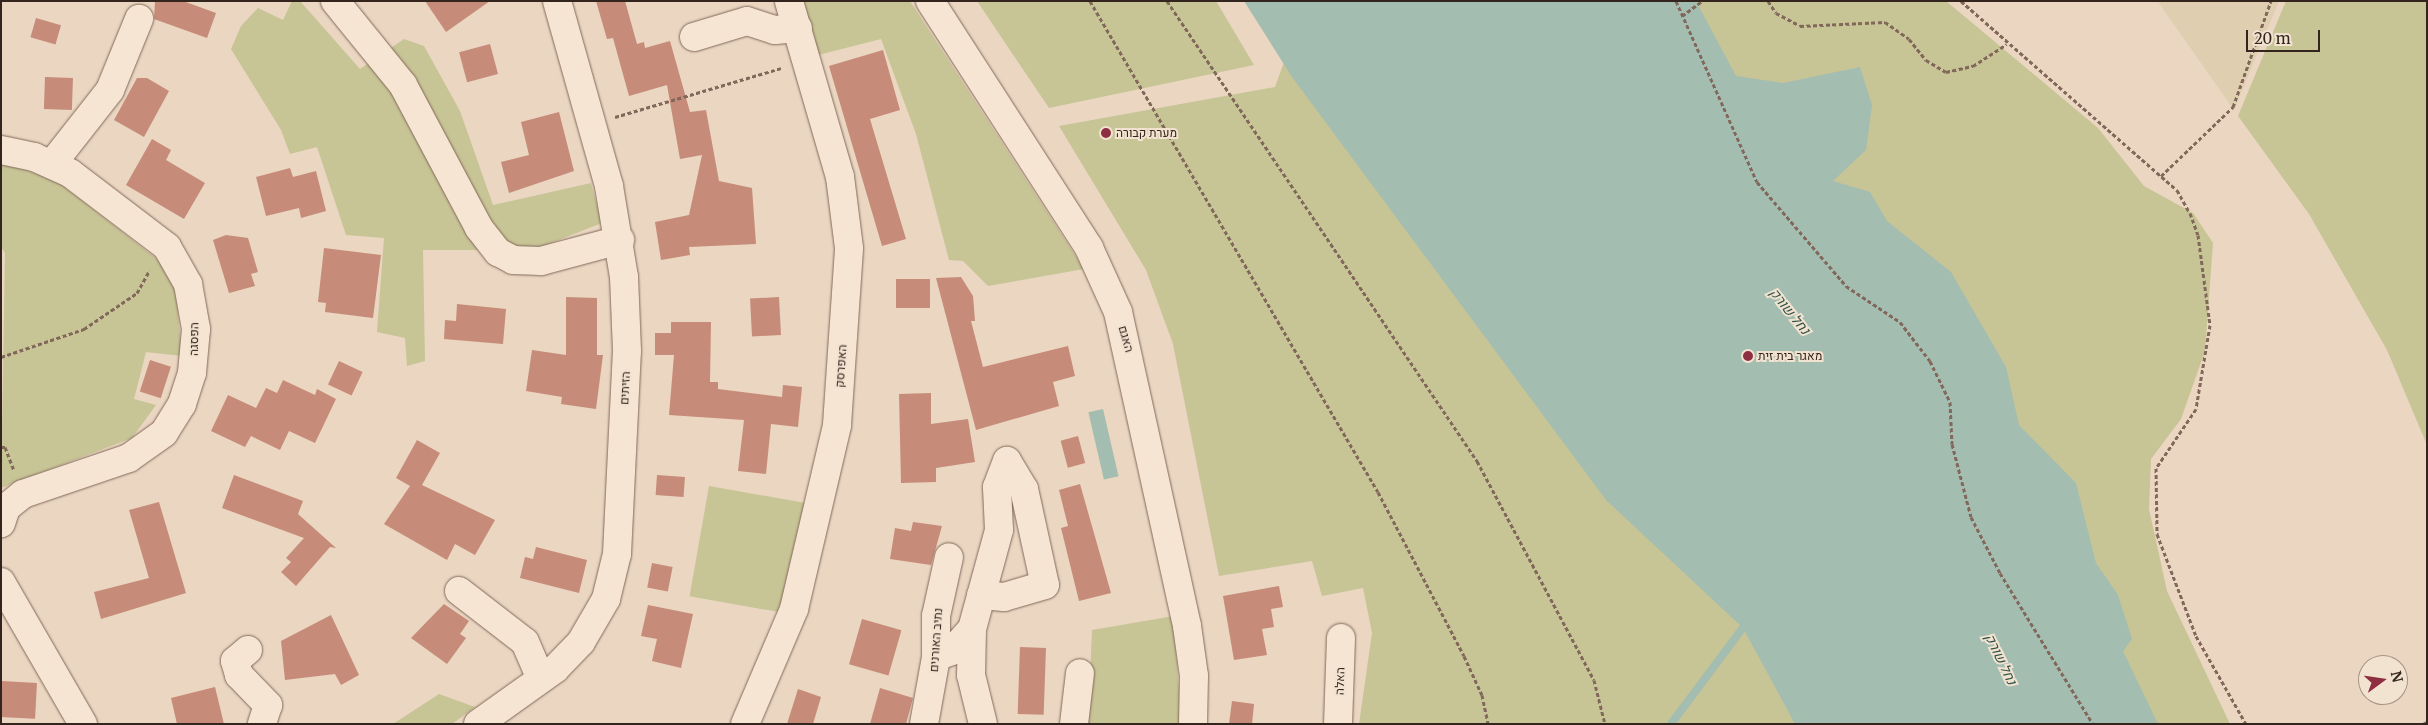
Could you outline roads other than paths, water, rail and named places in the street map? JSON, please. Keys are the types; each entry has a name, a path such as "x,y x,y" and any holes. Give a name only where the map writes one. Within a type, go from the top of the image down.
{"street":[{"path":"335,1 403,85 479,228 498,252 513,260 541,261 620,240"},
{"name":"הזיתים","path":"478,724 541,679 569,656 591,628 615,569 628,332 620,240 592,124 557,1"},
{"name":"האפרסק","path":"746,724 794,609 838,425 849,248 846,212 808,60 789,1"},
{"name":"האגם","path":"930,1 1089,248 1115,304 1140,396 1187,626 1194,676 1193,724"},
{"path":"52,164 110,90 139,19"},
{"path":"694,37 747,21 774,30 798,28"},
{"name":"הפסגה","path":"1,150 52,164 160,241 183,270 195,321 192,374 176,415 154,442 129,458 17,498 6,508 1,523"},
{"name":"נתיב האורנים","path":"924,724 936,657 936,616 949,557"},
{"path":"1,582 83,724"},
{"path":"459,591 524,642 541,679"},
{"path":"981,595 972,629 971,674 983,724"},
{"path":"936,657 952,651 972,629"},
{"name":"האלה","path":"1338,724 1341,638"},
{"path":"248,650 235,661 239,675 268,705 262,724"},
{"path":"1074,724 1080,673"}],"water":[{"name":"מאגר בית זית","path":"1244,1 1696,1 1736,76 1783,83 1860,67 1872,105 1866,150 1833,181 1870,192 1887,221 1951,272 2006,367 2019,425 2076,483 2096,563 2118,595 2132,639 2123,651 2158,724 1795,724 1743,628 1606,500 1292,77"},
{"path":"1103,409 1119,476 1104,480 1088,412"}],"waterway":[{"path":"1671,724 1748,621"}],"place":[{"name":"מערת קבורה","path":"1106,133"},
{"name":"מאגר בית זית","path":"1748,356"}],"water label":[{"name":"נחל שורק","path":"1790,311"},
{"name":"נחל שורק","path":"2001,659"}]}
